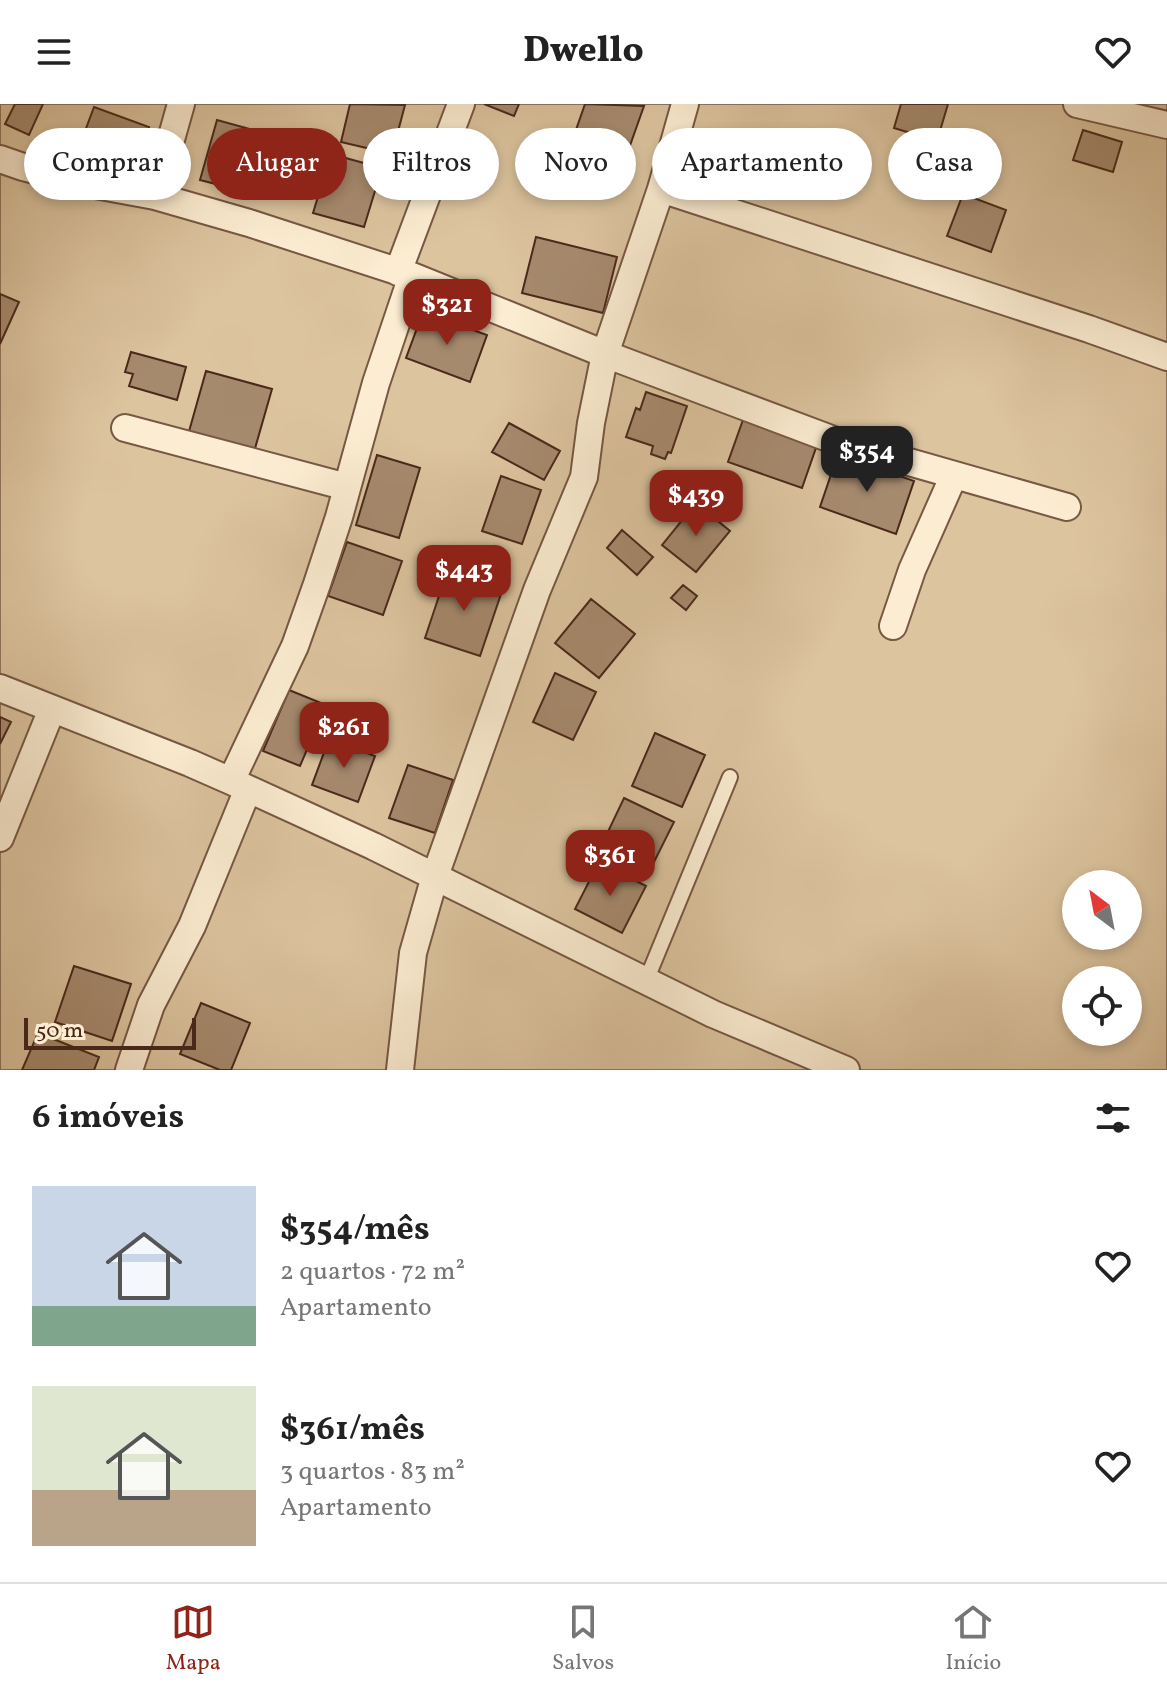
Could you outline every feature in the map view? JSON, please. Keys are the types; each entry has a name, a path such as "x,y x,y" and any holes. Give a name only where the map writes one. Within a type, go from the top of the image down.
{"street":[{"path":"174,128 181,104"},
{"path":"129,1070 151,1005 192,926 240,785 317,584 405,274 461,104"},
{"path":"677,128 685,104"},
{"path":"1077,104 1167,125"},
{"path":"0,159 24,167"},
{"path":"169,200 405,274 605,354 839,442 1067,507"},
{"path":"400,1070 413,953 435,876 537,590 584,477 605,354 657,200"},
{"path":"695,200 1167,357"},
{"path":"125,428 347,487"},
{"path":"893,626 912,570 954,475"},
{"path":"0,688 240,785 435,876 713,1014 846,1070"},
{"path":"0,838 6,804 52,709"}],"lane":[{"path":"646,981 730,777"}],"shaded area":[{"path":"0,104 1167,104 1167,1070 0,1070"}],"building":[{"path":"15,104 43,104 32,128 24,128 24,133 5,124"},
{"path":"350,104 405,105 399,128 363,128 363,147 347,143 347,128 344,128"},
{"path":"484,104 519,104 514,116"},
{"path":"585,104 644,106 636,129 577,128"},
{"path":"901,104 948,104 941,128 894,128"},
{"path":"94,107 149,127 149,128 86,128"},
{"path":"217,120 246,128 215,128"},
{"path":"1083,130 1122,142 1113,172 1073,160"},
{"path":"207,155 207,182 200,180"},
{"path":"347,158 363,163 363,200 372,200 364,227 313,213 317,200 347,200"},
{"path":"961,200 979,200 1006,210 991,252 947,236"},
{"path":"536,237 617,257 603,313 522,293"},
{"path":"0,294 19,302 0,344"},
{"path":"423,312 487,335 470,382 406,358"},
{"path":"131,352 186,367 177,400 129,386 133,374 125,372"},
{"path":"206,371 272,389 254,452 188,435"},
{"path":"646,392 687,406 671,453 668,452 665,459 651,454 653,446 626,437 636,408 640,410"},
{"path":"744,417 818,442 802,488 728,462"},
{"path":"509,423 560,451 544,480 492,452"},
{"path":"838,454 914,481 896,534 820,507"},
{"path":"377,455 420,468 399,538 356,525"},
{"path":"501,476 541,490 522,544 482,531"},
{"path":"696,503 730,531 696,572 662,545"},
{"path":"622,530 653,557 637,575 607,548"},
{"path":"347,542 402,561 383,615 328,596"},
{"path":"448,569 503,588 480,656 425,638"},
{"path":"683,585 697,596 686,610 671,598"},
{"path":"591,599 635,634 599,678 555,643"},
{"path":"555,673 596,692 573,740 533,722"},
{"path":"289,690 326,705 300,766 263,751"},
{"path":"0,717 11,722 0,744"},
{"path":"655,733 705,755 682,807 632,786"},
{"path":"329,739 375,756 358,802 312,785"},
{"path":"408,765 453,780 435,833 389,818"},
{"path":"624,798 674,822 653,864 604,840"},
{"path":"599,862 646,886 622,933 575,909"},
{"path":"74,966 131,984 112,1041 55,1022"},
{"path":"201,1003 250,1023 231,1070 220,1070 180,1054"},
{"path":"38,1033 99,1057 94,1070 22,1070"}]}
